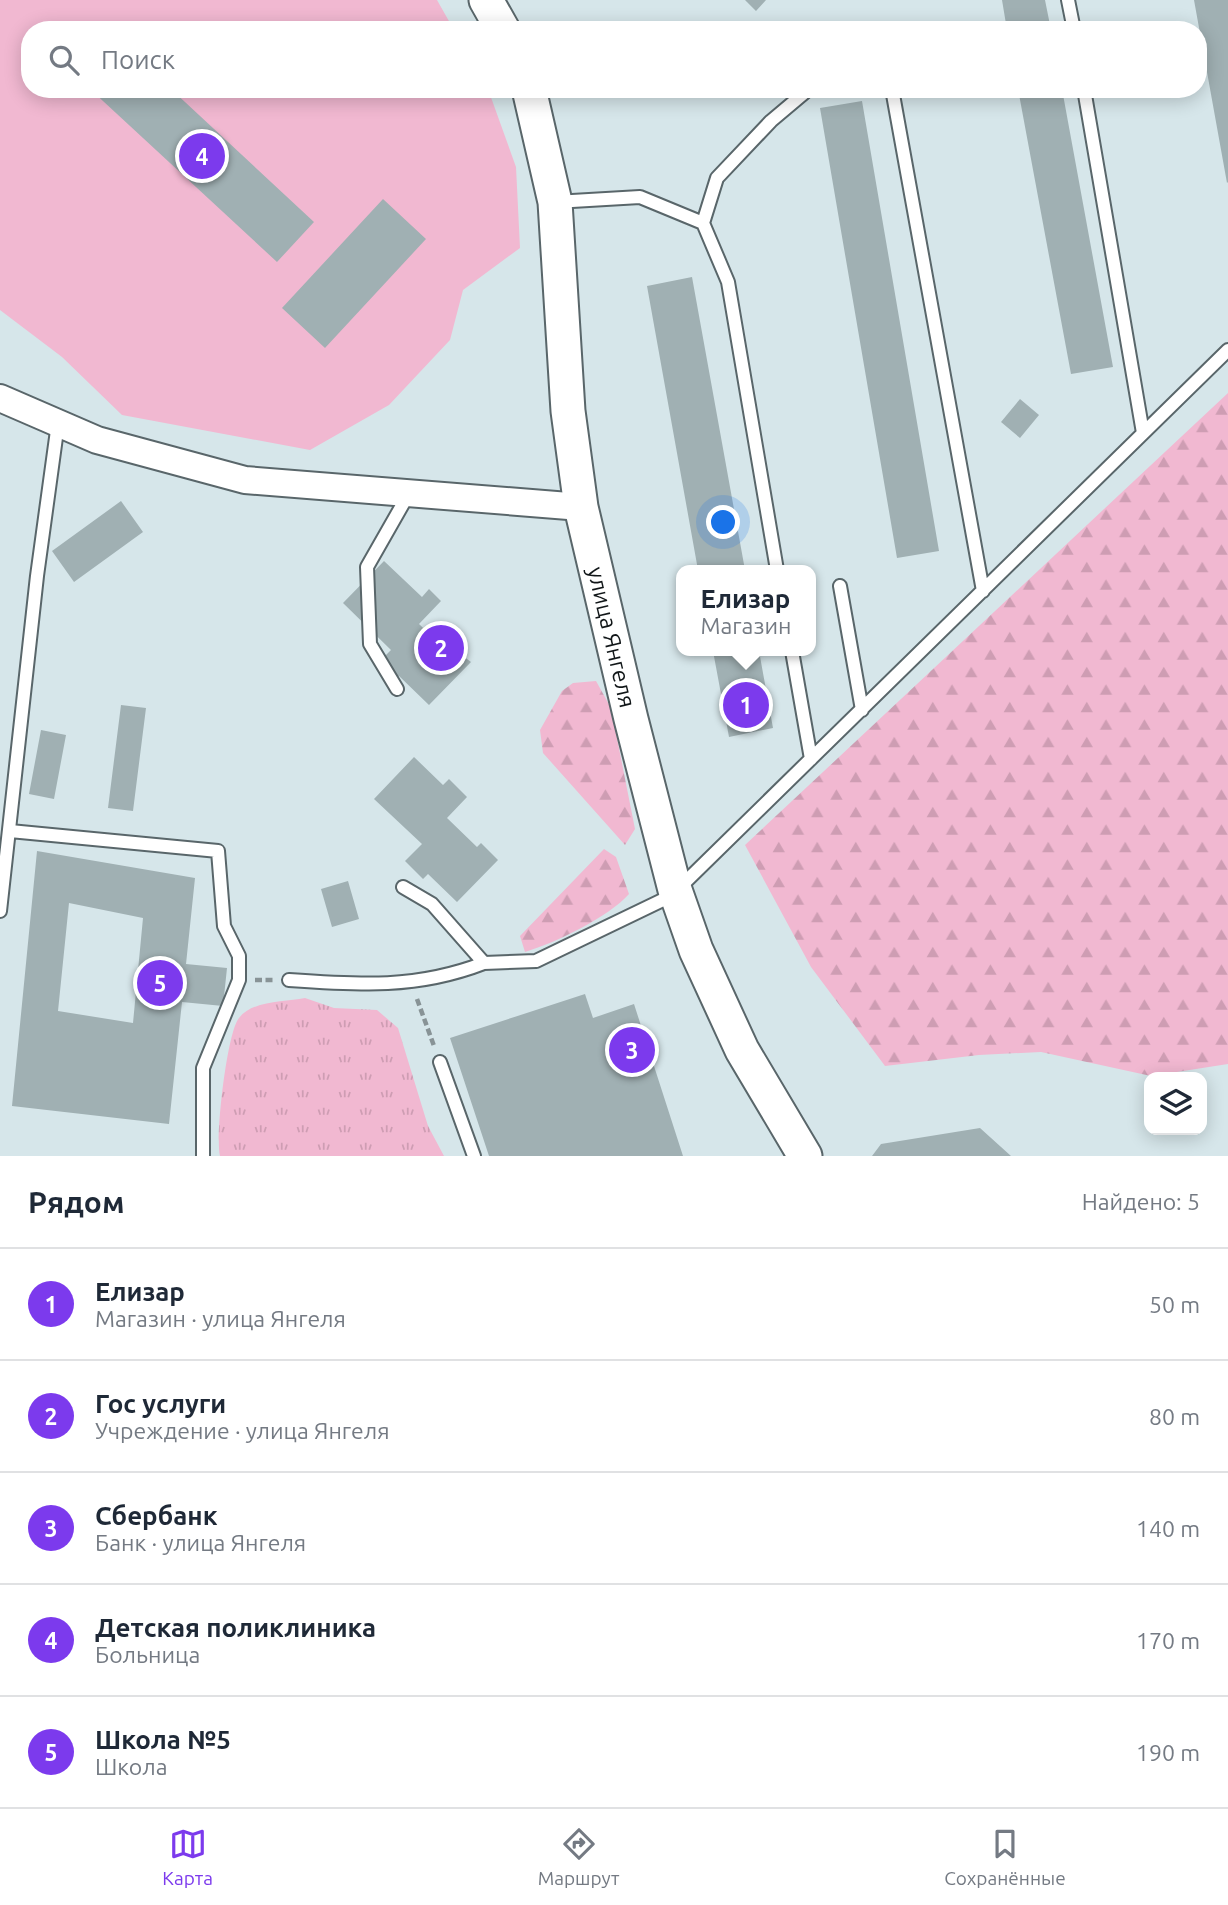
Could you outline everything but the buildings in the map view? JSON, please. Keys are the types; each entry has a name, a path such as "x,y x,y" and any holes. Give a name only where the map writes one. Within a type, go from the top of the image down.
{"street":[{"path":"486,0 498,21"},
{"name":"улица Янгеля","path":"531,98 555,202 568,411 581,507 675,890 696,950 742,1050 805,1156"},
{"path":"0,398 97,440 244,480 581,507"}],"lane":[{"path":"1068,0 1072,21"},
{"path":"776,565 728,282 703,223 717,178 771,121 798,98"},
{"path":"894,98 983,591"},
{"path":"1086,98 1143,433"},
{"path":"555,202 640,197 703,223"},
{"path":"289,980 386,984 447,977 484,963 536,961 671,896 1228,349"},
{"path":"0,911 37,576 58,423"},
{"path":"397,689 370,644 367,567 408,495"},
{"path":"840,586 862,710"},
{"path":"793,656 811,759"},
{"path":"10,831 218,851 224,926 239,956 239,979 203,1068 203,1156"},
{"path":"403,887 432,904 484,963"},
{"path":"440,1062 474,1156"}],"path":[{"path":"239,979 289,980"},
{"path":"411,981 440,1062"}],"green space":[{"path":"0,0 437,0 449,21 21,21 21,98 491,98 516,167 520,248 463,290 450,340 389,405 310,450 122,415 62,357 0,310"},
{"path":"1228,393 1228,1064 1177,1072 1144,1072 1144,1074 1041,1052 979,1055 885,1066 811,967 745,845"},
{"path":"596,681 611,708 635,829 625,845 543,753 540,730 562,691 573,683"},
{"path":"604,849 616,857 629,894 609,912 581,928 525,952 520,936"},
{"path":"305,998 334,1008 377,1010 398,1028 428,1126 444,1156 220,1156 219,1129 223,1086 230,1043 239,1018 245,1012 261,1005"}],"place":[{"name":"Детская поликлиника","path":"202,156"},
{"name":"Гос услуги","path":"441,648"},
{"name":"Елизар","path":"746,705"},
{"name":"Школа №5","path":"160,983"},
{"name":"Сбербанк","path":"632,1050"}]}
